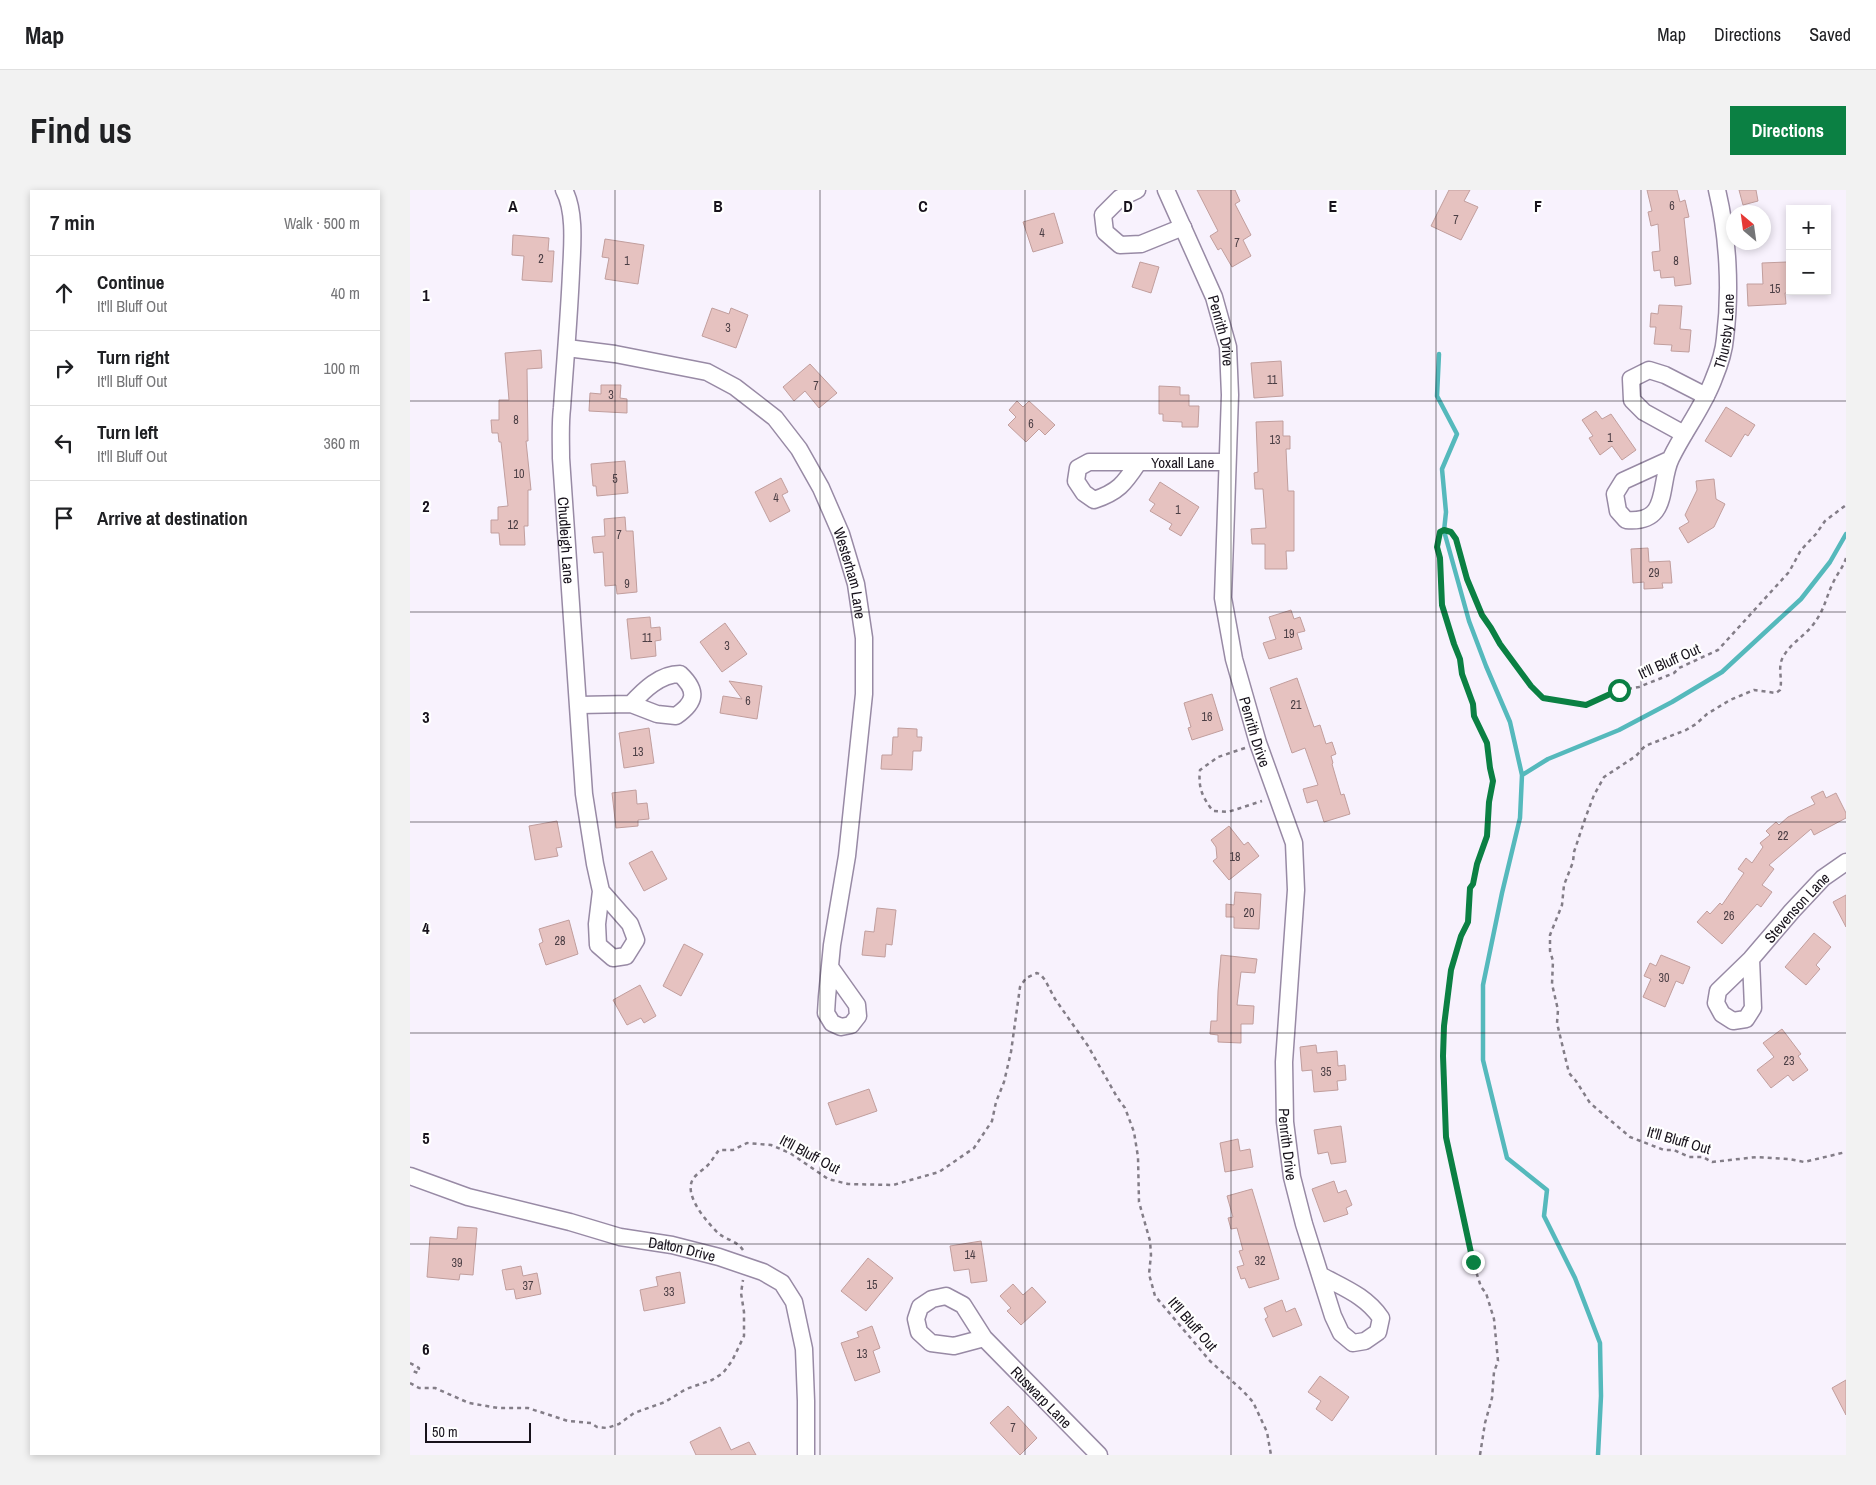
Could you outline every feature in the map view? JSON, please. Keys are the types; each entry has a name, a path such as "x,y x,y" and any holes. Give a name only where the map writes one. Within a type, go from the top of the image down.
{"street":[{"name":"Chudleigh Lane","path":"564,190 568,197 572,225 572,252 562,411 563,506 584,794 601,891"},
{"path":"1137,190 1120,198 1104,215 1105,232 1120,245 1141,244 1183,227"},
{"name":"Penrith Drive","path":"1166,190 1214,297 1228,347 1230,395 1223,598 1234,659 1258,743 1294,843 1296,890 1284,1062 1285,1122 1292,1177 1304,1224 1322,1276"},
{"name":"Thursby Lane","path":"1669,460 1714,379 1725,339 1727,294 1726,248 1717,190"},
{"name":"Westerham Lane","path":"567,348 615,354 706,372 735,387 776,418 799,450 821,488 842,534 856,584 864,638 864,694 847,856 830,967"},
{"path":"1684,434 1644,412 1632,400 1632,378 1649,370 1665,375 1706,396"},
{"name":"Yoxall Lane","path":"1138,463 1227,462"},
{"path":"579,705 631,704"},
{"name":"Stevenson Lane","path":"1752,959 1792,911 1823,878 1846,862"},
{"name":"Dalton Drive","path":"410,1176 468,1197 570,1222 620,1237 672,1245 719,1257 763,1272 782,1283 794,1302 804,1349 806,1455"},
{"name":"Ruswarp Lane","path":"984,1338 1099,1455"}],"path":[{"name":"It'll Bluff Out","path":"1480,1455 1485,1423 1492,1398 1494,1372 1498,1361 1494,1319 1473,1262 1446,1137 1444,1026 1451,970 1461,936 1468,922 1470,888 1473,884 1477,864 1487,836 1489,802 1493,781 1487,743 1474,716 1473,704 1462,674 1460,659 1442,605 1440,558 1437,547 1438,536 1444,530 1451,532 1456,539 1467,579 1482,615 1500,644 1531,686 1543,698 1586,705 1616,691 1639,687 1674,673 1679,668 1718,650 1789,572 1801,550 1825,521 1846,505"},
{"name":"It'll Bluff Out","path":"1846,558 1832,584 1822,612 1783,657 1780,690 1776,693 1754,690 1730,700 1686,730 1645,746 1636,756 1604,778 1594,795 1574,852 1574,862 1564,885 1562,905 1550,940 1553,961 1552,984 1558,1010 1557,1023 1569,1073 1590,1103 1630,1137 1664,1150 1674,1150 1689,1157 1703,1158 1712,1162 1757,1157 1804,1162 1846,1152"},
{"path":"1258,743 1218,757 1200,770 1198,784 1204,800 1213,811 1228,812 1278,796"},
{"name":"It'll Bluff Out","path":"750,1268 750,1255 740,1245 718,1233 698,1210 692,1196 693,1178 709,1164 719,1150 733,1150 747,1143 771,1145 790,1153 828,1179 848,1184 893,1185 939,1172 974,1148 992,1121 1011,1052 1020,987 1026,978 1037,973 1045,980 1052,994 1088,1046 1125,1108 1134,1132 1138,1157 1139,1202 1150,1241 1149,1274 1155,1296 1210,1361 1253,1402 1267,1432 1271,1455"},
{"path":"410,1383 419,1388 436,1388 469,1403 509,1409 528,1408 568,1421 591,1423 597,1427 608,1428 618,1424 634,1413 665,1402 686,1389 712,1380 724,1373 744,1336 741,1286 743,1278 750,1268"},
{"path":"410,1363 419,1368 418,1373 410,1370"}],"building":[{"path":"1197,190 1235,190 1240,201 1235,204 1251,235 1243,240 1251,256 1232,267 1221,248 1218,250 1210,236 1218,231"},
{"path":"1449,190 1470,190 1464,201 1478,207 1461,240 1431,226"},
{"path":"1647,190 1677,190 1680,202 1685,200 1689,217 1684,218 1691,284 1675,286 1674,277 1661,278 1660,270 1654,271 1652,252 1660,251 1658,224 1651,226 1648,212 1652,211"},
{"path":"1739,190 1756,190 1758,201 1743,205"},
{"path":"1054,213 1063,243 1033,252 1023,222"},
{"path":"513,235 549,238 548,251 554,251 552,282 522,280 524,256 512,255"},
{"path":"605,239 644,245 638,284 605,279 609,258 602,257"},
{"path":"1140,262 1159,267 1151,293 1132,287"},
{"path":"1786,262 1786,304 1748,306 1747,284 1763,284 1762,263"},
{"path":"1659,305 1682,306 1680,329 1691,330 1689,352 1671,351 1672,345 1654,344 1656,327 1650,327 1651,313 1658,314"},
{"path":"712,308 729,314 731,308 748,315 736,348 702,336"},
{"path":"541,350 542,368 527,369 528,441 526,441 531,490 528,490 528,526 524,526 525,545 500,545 499,533 491,533 491,520 498,520 498,507 508,506 501,442 499,442 498,433 492,433 491,420 499,420 499,400 509,400 505,353"},
{"path":"1281,361 1283,396 1254,398 1251,363"},
{"path":"810,364 837,393 819,408 805,391 794,401 783,387"},
{"path":"601,385 621,385 620,398 627,399 627,413 589,411 590,393 601,394"},
{"path":"1159,386 1180,387 1180,395 1189,395 1189,406 1199,406 1198,427 1182,427 1182,422 1163,421 1163,414 1159,414"},
{"path":"1017,401 1023,407 1029,401 1055,425 1045,435 1039,429 1026,442 1008,425 1016,417 1009,410"},
{"path":"1726,407 1755,425 1748,436 1745,434 1731,457 1705,441"},
{"path":"1596,411 1602,419 1611,414 1636,450 1622,460 1612,446 1600,455 1589,438 1593,436 1582,420"},
{"path":"1283,421 1283,436 1290,436 1290,449 1286,449 1288,491 1294,491 1294,551 1286,551 1287,569 1265,569 1265,544 1252,544 1251,529 1266,528 1263,489 1255,489 1254,473 1258,472 1256,422"},
{"path":"625,461 628,493 597,496 596,486 593,486 591,464"},
{"path":"781,478 788,492 782,495 790,511 770,522 755,492"},
{"path":"1714,479 1716,499 1725,504 1714,527 1688,543 1679,528 1689,522 1685,515 1697,490 1696,481"},
{"path":"1160,482 1199,507 1181,536 1169,529 1172,524 1150,511 1155,504 1149,500"},
{"path":"625,517 626,531 633,531 637,592 617,594 616,585 605,586 603,552 594,553 592,537 605,536 604,519"},
{"path":"1648,548 1649,562 1670,561 1672,583 1662,583 1663,588 1644,589 1644,582 1633,583 1631,549"},
{"path":"1291,610 1294,619 1300,617 1305,631 1297,633 1302,649 1269,659 1263,643 1276,639 1269,617"},
{"path":"650,617 651,628 660,627 661,640 655,641 656,656 631,659 627,619"},
{"path":"725,623 747,654 722,672 700,642"},
{"path":"1297,678 1314,727 1320,725 1326,744 1332,742 1336,754 1331,756 1332,764 1341,795 1344,794 1350,814 1324,822 1317,800 1307,803 1303,789 1318,785 1305,748 1292,753 1270,688"},
{"path":"729,681 762,686 757,719 720,713 723,696 742,699"},
{"path":"1212,694 1223,730 1192,740 1188,728 1191,727 1184,703"},
{"path":"649,728 654,763 624,768 619,733"},
{"path":"898,728 917,729 917,737 922,737 921,751 913,751 912,770 881,769 882,755 892,755 893,737 898,737"},
{"path":"636,790 637,804 647,803 649,819 638,820 638,826 616,828 612,793"},
{"path":"1823,791 1826,798 1836,793 1846,813 1846,818 1814,835 1811,829 1769,865 1774,869 1762,885 1772,892 1761,907 1757,904 1722,944 1697,922 1707,911 1710,914 1720,903 1722,905 1744,873 1738,869 1746,858 1752,863 1763,847 1760,843 1770,835 1766,831 1776,822 1779,825 1788,817 1815,804 1811,797"},
{"path":"557,821 562,847 556,848 558,856 535,860 529,826"},
{"path":"1229,826 1244,845 1248,842 1259,856 1229,880 1213,861 1217,858 1216,847 1211,840"},
{"path":"652,851 667,879 644,891 629,863"},
{"path":"1235,892 1261,894 1259,929 1234,928 1234,917 1226,917 1226,904 1234,905"},
{"path":"1846,895 1846,927 1833,902"},
{"path":"877,908 896,910 892,945 886,944 885,957 862,955 865,931 874,932"},
{"path":"569,920 578,954 546,965 539,944 543,942 539,929"},
{"path":"1814,933 1831,947 1816,965 1820,969 1806,985 1785,967"},
{"path":"684,944 703,954 681,996 663,986"},
{"path":"1221,955 1257,959 1255,973 1241,972 1237,1005 1254,1006 1253,1024 1241,1024 1241,1043 1218,1042 1218,1035 1210,1034 1211,1021 1217,1021"},
{"path":"1661,955 1690,967 1683,984 1676,981 1665,1007 1643,997 1651,979 1644,976 1650,963 1656,966"},
{"path":"640,985 656,1016 644,1023 641,1018 627,1025 613,1000"},
{"path":"1782,1029 1801,1054 1798,1056 1808,1070 1793,1081 1788,1075 1771,1088 1757,1070 1774,1057 1763,1043"},
{"path":"1316,1045 1317,1053 1337,1051 1338,1066 1345,1065 1346,1080 1337,1081 1338,1090 1314,1092 1312,1070 1302,1071 1300,1047"},
{"path":"869,1089 877,1111 836,1125 828,1103"},
{"path":"1341,1126 1346,1162 1331,1164 1328,1152 1318,1154 1314,1130"},
{"path":"1238,1139 1240,1151 1250,1149 1253,1167 1225,1172 1220,1143"},
{"path":"1334,1181 1338,1193 1346,1190 1352,1205 1346,1208 1348,1214 1324,1222 1312,1189"},
{"path":"1252,1189 1279,1279 1249,1288 1245,1278 1241,1279 1237,1267 1244,1265 1239,1251 1243,1250 1237,1228 1231,1229 1228,1218 1233,1217 1227,1196"},
{"path":"458,1227 477,1228 473,1275 460,1274 459,1280 427,1277 430,1237 457,1239"},
{"path":"981,1241 987,1281 971,1283 969,1269 954,1271 950,1246"},
{"path":"868,1258 893,1278 866,1311 841,1291"},
{"path":"521,1266 523,1276 537,1273 541,1294 516,1299 514,1289 506,1290 502,1270"},
{"path":"680,1272 685,1303 644,1311 640,1290 658,1286 656,1277"},
{"path":"1013,1284 1023,1295 1032,1287 1046,1302 1021,1325 1007,1311 1011,1308 1000,1296"},
{"path":"1282,1300 1286,1312 1295,1308 1302,1325 1273,1337 1265,1319 1268,1317 1264,1308"},
{"path":"872,1326 880,1348 873,1351 880,1372 855,1381 841,1343 859,1337 857,1332"},
{"path":"1320,1376 1349,1397 1332,1421 1316,1409 1321,1401 1308,1392"},
{"path":"1846,1380 1846,1415 1832,1388"},
{"path":"1008,1406 1037,1438 1020,1455 990,1423"},
{"path":"720,1427 731,1450 749,1442 756,1455 696,1455 690,1442"}],"waterway":[{"path":"1439,354 1437,396 1457,434 1442,469 1446,512 1444,531 1469,621 1510,722 1522,775 1520,818 1483,985 1483,1060 1507,1158 1547,1190 1544,1216 1575,1278 1600,1343 1601,1396 1598,1455"},
{"path":"1522,775 1548,759 1619,730 1672,702 1722,672 1801,599 1830,562 1846,534"}],"route":[{"path":"1473,1262 1446,1137 1446,1088 1443,1056 1444,1026 1451,970 1461,936 1468,922 1471,898 1470,888 1473,884 1477,864 1487,836 1489,802 1493,781 1487,743 1474,716 1474,707 1465,686 1459,653 1454,644 1442,605 1440,558 1437,547 1440,532 1444,530 1451,532 1456,539 1461,562 1482,615 1514,664 1543,698 1586,705 1619,690"}]}
